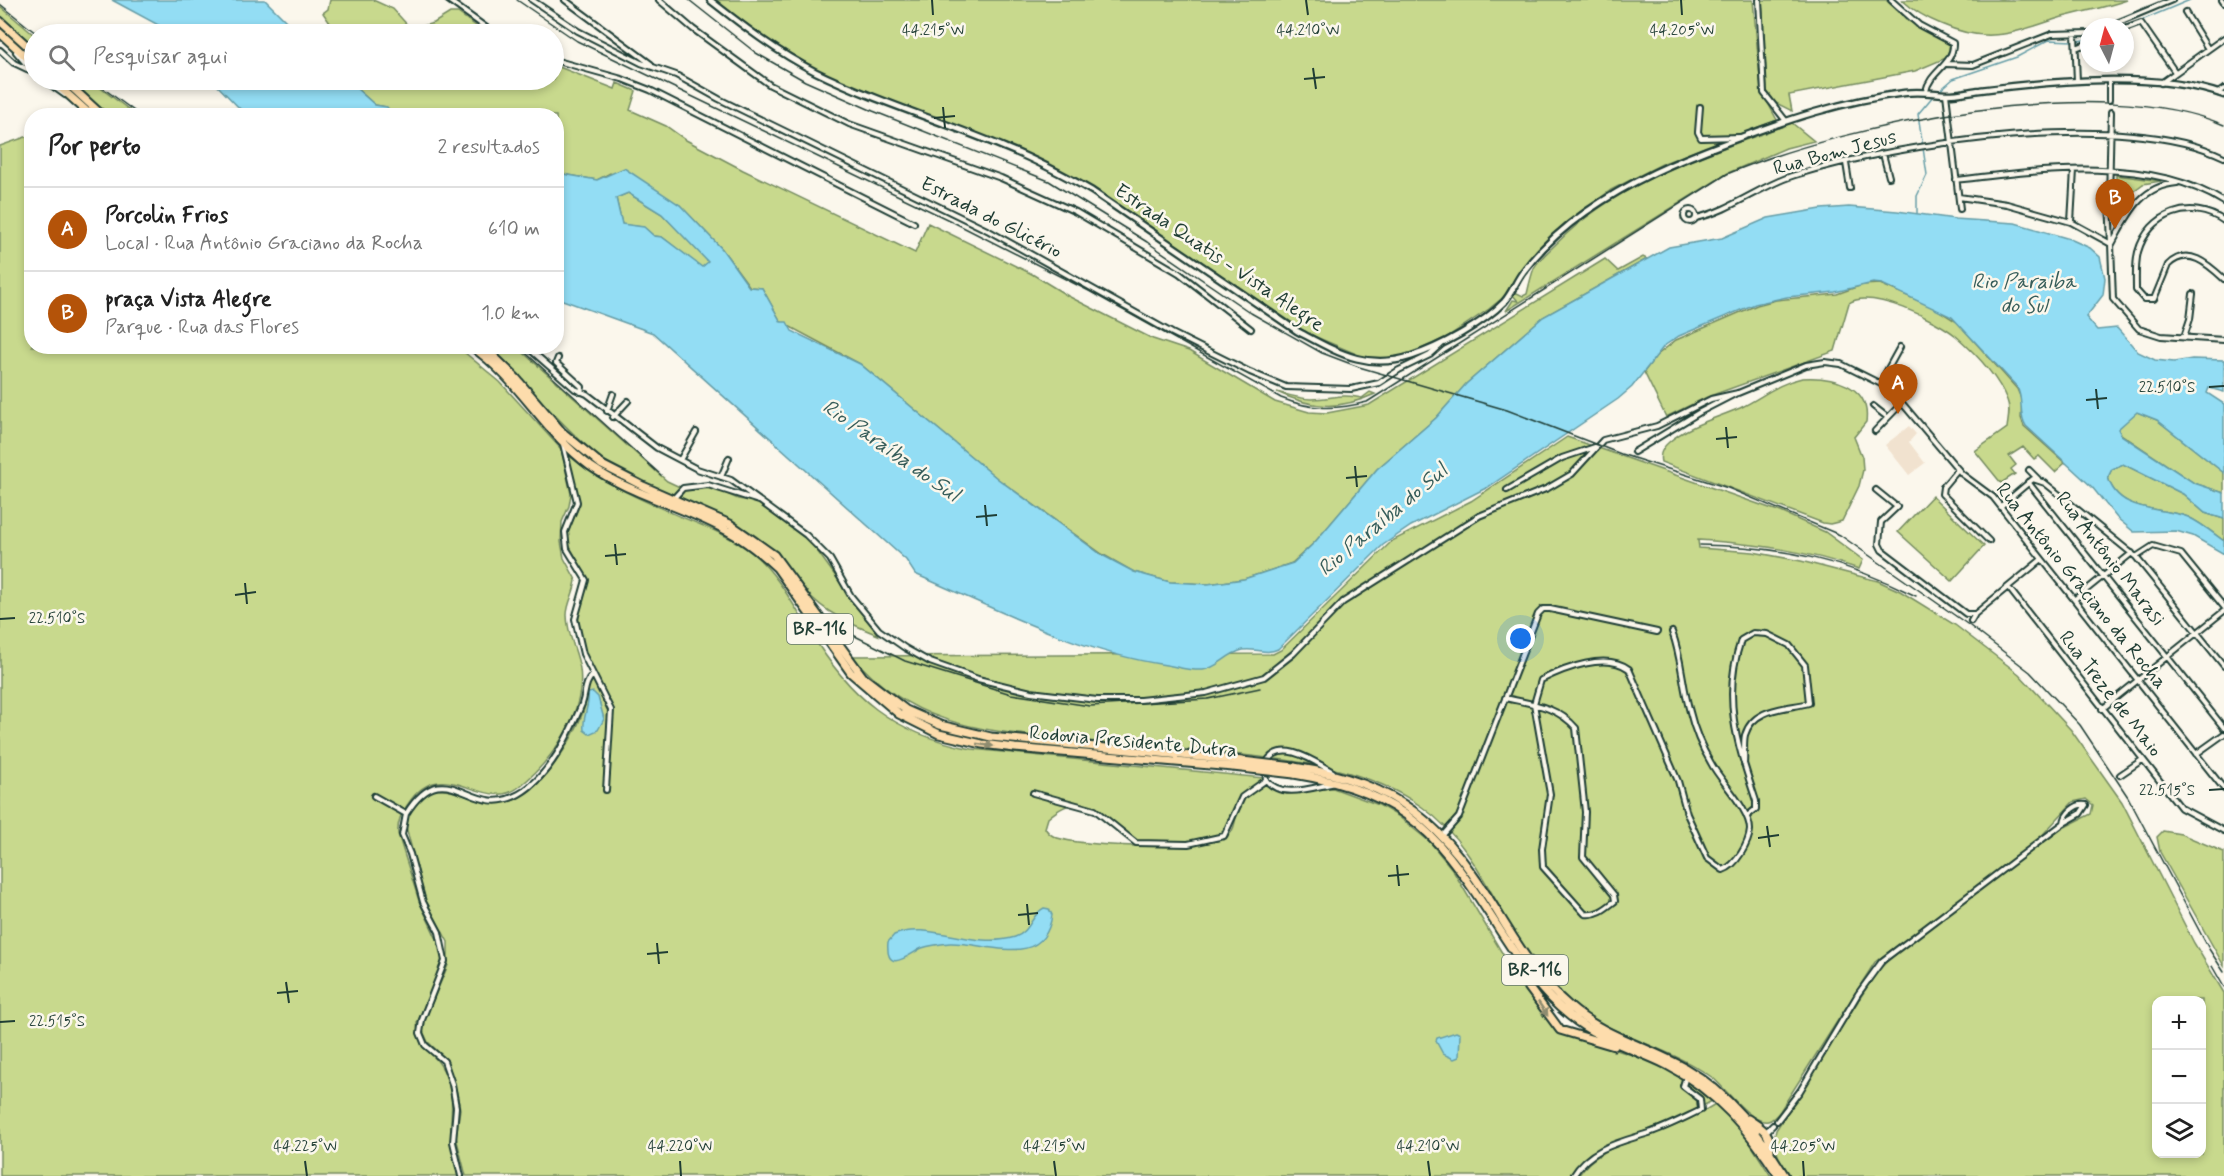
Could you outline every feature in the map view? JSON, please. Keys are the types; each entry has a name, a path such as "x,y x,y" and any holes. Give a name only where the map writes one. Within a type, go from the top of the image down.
{"highway":[{"path":"0,21 24,43"},
{"path":"0,33 24,59"},
{"path":"62,90 83,108"},
{"path":"75,90 94,108"},
{"name":"Rodovia Presidente Dutra","path":"480,354 505,375 562,441 591,466 611,478 722,527 762,554 777,568 851,673 884,704 918,724 939,734 982,744 1234,764"},
{"name":"Rodovia Presidente Dutra","path":"491,354 578,447 623,477 730,524 774,555 863,677 888,699 925,719 963,732 991,737 1294,770 1339,779 1392,796 1443,834 1469,868 1532,966 1557,996 1612,1035 1698,1076 1742,1115 1770,1151 1785,1176"},
{"name":"Rodovia Presidente Dutra","path":"1339,779 1398,807 1437,839 1455,860 1511,947 1544,992 1571,1017 1589,1030 1686,1076 1729,1110 1752,1137 1779,1176"},
{"path":"1511,947 1529,988 1560,1030 1635,1051"},
{"path":"1742,1115 1767,1131 1770,1151"}],"street":[{"path":"448,0 481,24"},
{"name":"Estrada do Glicério","path":"532,0 578,31 676,75 712,96 989,231 1172,333 1286,387 1351,389 1379,383 1430,355 1442,344"},
{"path":"565,0 657,68"},
{"path":"658,0 770,85 849,124 1001,178 1076,212 1179,273 1251,329"},
{"name":"Estrada Quatis - Vista Alegre","path":"710,0 759,36 813,71 878,99 1006,148 1092,191 1297,331 1358,360 1383,362 1410,357 1442,344 1504,302 1524,270 1559,232 1582,214 1644,176 1740,137 1833,106 1928,91"},
{"path":"1759,0 1764,93 1786,121"},
{"path":"1891,0 1913,21 1952,42 1953,51 1946,64 1929,79 1928,91 1945,94 2038,82 2077,81 2186,86 2221,94 2224,89"},
{"path":"2129,18 2172,0"},
{"path":"2186,12 2208,49"},
{"path":"2134,26 2141,23 2175,72"},
{"path":"1946,64 1973,65 2052,34 2080,34"},
{"path":"2076,35 2077,81"},
{"path":"2160,84 2224,38"},
{"path":"2076,46 2080,45"},
{"path":"0,50 14,63 24,66"},
{"path":"564,63 622,79 650,90 914,224"},
{"path":"2109,82 2109,100"},
{"path":"58,90 82,108"},
{"path":"1945,94 1960,209"},
{"path":"1700,107 1698,132 1701,138 1740,137"},
{"path":"2111,112 2109,200 2112,296 2117,306 2139,329 2148,333 2224,340"},
{"name":"Rua Bom Jesus","path":"1696,218 1710,214 1785,178 1916,148 2055,133 2178,140 2224,157"},
{"path":"1883,154 1889,177"},
{"path":"1846,163 1850,188"},
{"path":"1956,180 2074,170 2110,171 2186,183 2224,202"},
{"path":"2071,222 2074,170"},
{"path":"2111,244 2133,205 2153,189 2169,183 2186,183"},
{"path":"1959,197 2007,204 2071,222 2111,244"},
{"path":"2109,200 2133,205"},
{"path":"2224,221 2207,212 2189,210 2171,213 2158,220 2138,252 2136,290 2142,298 2154,299 2170,262 2187,257 2200,258 2224,279"},
{"path":"2184,337 2190,319 2193,294"},
{"path":"1891,392 1884,376 1900,346"},
{"path":"536,354 613,417 680,460 721,477 762,502"},
{"path":"558,358 556,363 582,387 581,392"},
{"name":"Rua Antônio Graciano da Rocha","path":"762,502 806,535 830,559 851,596 879,630 930,662 978,679 1031,692 1097,700 1140,700 1206,693 1264,677 1293,654 1342,602 1479,516 1562,480 1580,466 1595,447 1614,436 1657,426 1716,396 1738,393 1791,370 1825,362 1855,369 1891,392 1958,469 2001,506 2224,789"},
{"path":"1634,452 1700,412 1738,393"},
{"path":"607,411 613,394"},
{"path":"613,417 628,401"},
{"path":"1875,431 1902,403"},
{"path":"1873,406 1887,417"},
{"path":"680,460 696,432"},
{"path":"562,441 577,502 565,532 567,549 586,580 575,619 578,639 610,710 606,790"},
{"path":"1507,490 1562,458 1595,447"},
{"path":"721,477 729,458"},
{"path":"1958,469 1942,487 1942,494 1989,541"},
{"path":"2029,470 2079,513 2116,538 2136,557 2224,666"},
{"path":"2001,506 2030,481 2038,479"},
{"name":"Rua Antônio Marasi","path":"2030,481 2224,728"},
{"path":"673,499 683,488 708,485 762,502"},
{"path":"1876,490 1897,507 1881,522 1879,544 1882,550 1960,610 1968,615 1975,614"},
{"path":"2102,709 2224,609 2178,553 2153,546 2136,557"},
{"path":"2075,599 2132,553"},
{"path":"1971,621 1975,614 2042,559"},
{"name":"Rua Treze de Maio","path":"2007,587 2181,808 2224,831"},
{"path":"1443,834 1459,817 1505,698 1543,609 1657,632"},
{"path":"1505,698 1534,704 1551,707 1576,728 1586,812 1583,858 1614,894 1615,901 1605,910 1591,915 1585,914 1543,867 1542,849 1551,794 1534,704 1542,680 1560,670 1620,662 1629,669 1678,781 1687,814 1707,858 1723,870 1731,867 1744,846 1750,830 1747,816 1710,763 1690,713 1680,653 1672,632"},
{"path":"1744,764 1746,734 1757,717 1773,710 1809,703 1805,664 1789,645 1767,634 1753,633 1741,640 1735,659 1733,725 1744,764 1756,801 1756,809 1747,816"},
{"path":"461,1176 453,1142 456,1107 452,1084 444,1061 425,1045 420,1033 422,1020 445,961 440,932 423,902 401,825 406,813 422,792 434,785 449,786 491,800 509,799 525,790 556,755 582,705 586,683 593,675"},
{"path":"2196,754 2224,734"},
{"path":"1284,751 1299,754 1339,779 1284,791 1272,787 1266,780 1267,760 1274,754 1284,751"},
{"path":"2120,775 2142,760"},
{"path":"1033,793 1048,799 1088,807 1106,817 1132,842 1157,846 1200,842 1224,836 1242,797 1266,780"},
{"path":"374,796 406,813"},
{"path":"1767,1131 1800,1091 1858,994 1882,961 2064,823 2084,811 2086,806 2080,805 2069,812 2064,823"},
{"path":"1573,1176 1582,1165 1601,1150 1674,1123 1701,1110 1700,1099 1683,1086 1686,1076"}],"shaded area":[{"path":"1909,426 1916,434 1909,442 1925,463 1909,475 1885,445"}],"green space":[{"path":"330,0 373,0 393,9 406,24 328,24 330,23 323,13 328,9"},
{"path":"715,0 1753,0 1761,90 1777,120 1664,163 1611,190 1558,230 1523,266 1506,295 1489,309 1447,337 1417,351 1398,357 1368,359 1309,334 1084,183 1007,145 862,90 818,70 768,40"},
{"path":"1762,0 1886,0 1908,21 1949,42 1951,49 1946,58 1915,71 1789,95 1792,111 1776,103 1767,91"},
{"path":"1902,0 2127,0 2025,29 1999,35 1985,35 1972,34 1936,22"},
{"path":"0,6 24,26 24,39 0,18"},
{"path":"450,13 458,13 473,24 430,24"},
{"path":"564,69 615,89 617,83 636,91 630,110 666,126 686,140 743,170 915,253 928,223 1032,274 1068,296 1153,339 1189,351 1275,402 1309,412 1327,413 1369,405 1605,259 1618,271 1643,257 1647,259 1543,317 1466,384 1436,418 1377,469 1315,542 1292,563 1244,579 1208,584 1170,582 1134,572 1102,554 998,479 860,364 781,322 762,288 750,287 722,249 680,205 610,173 597,180 564,174 564,108 387,108 375,105 358,90 564,90"},
{"path":"80,90 103,90 127,108 100,108"},
{"path":"1792,123 1814,141 1786,148 1728,173 1506,311 1513,300 1518,301 1512,294 1517,293 1523,296 1527,294 1534,268 1541,258 1581,222 1608,202 1667,171"},
{"path":"24,137 24,354 466,354 500,382 561,449 571,494 562,522 561,542 564,558 576,580 567,611 567,622 580,669 578,702 572,718 554,750 519,787 506,794 492,794 449,782 435,783 421,789 408,804 401,815 398,826 398,834 419,901 440,946 442,958 438,975 417,1023 421,1039 439,1063 447,1079 452,1101 452,1145 458,1176 0,1176 0,146"},
{"path":"2116,175 2161,181 2143,184 2131,193 2116,192"},
{"path":"628,193 662,214 709,262 702,268 662,237 654,236 643,227 622,225 616,198"},
{"path":"1880,284 1935,308 1957,322 2017,389 2022,401 2021,418 2024,426 2065,463 2055,472 2039,456 2034,459 2023,447 2009,456 2016,465 2011,469 2015,474 2001,483 1975,451 2007,428 2008,403 1992,374 1978,357 1947,329 1904,308 1872,300 1859,299 1849,303 1835,351 1707,397 1666,417 1644,372 1656,356 1676,340 1757,305 1776,300 1837,294 1862,285"},
{"path":"495,354 525,354 667,481 684,489 711,487 738,499 762,503 810,541 878,635 848,622 812,598 770,548 741,526 644,484 608,463 571,432"},
{"path":"1802,378 1825,379 1847,385 1856,391 1866,409 1866,422 1854,437 1862,457 1863,470 1859,486 1842,521 1823,523 1661,462 1661,453 1665,446 1685,431 1740,408 1785,383"},
{"path":"1277,392 1311,399 1342,396 1362,398 1370,392 1375,394 1350,403 1326,405 1303,402"},
{"path":"2137,412 2157,420 2224,473 2224,493 2194,483 2118,432 2119,425"},
{"path":"1567,437 1781,512 1825,532 1863,560 1859,569 1819,557 1760,546 1698,540 1699,548 1753,552 1801,561 1878,581 1900,591 1955,625 2019,674 2071,730 2122,802 2194,943 2224,993 2224,1176 1789,1176 1778,1154 1775,1142 1776,1130 1876,973 1896,952 1937,921 2063,828 2091,814 2093,805 2086,799 2073,802 2033,845 1875,962 1780,1111 1772,1120 1762,1121 1739,1105 1713,1078 1694,1066 1610,1028 1571,1005 1536,967 1462,846 1444,825 1422,807 1400,794 1355,774 1307,763 1026,735 971,726 920,709 897,696 874,678 852,656 1273,654 1281,650 1392,541 1471,501"},
{"path":"568,455 594,474 621,489 717,532 752,553 777,579 824,654 840,675 876,709 919,734 972,749 1264,778 1241,797 1225,835 1182,843 1159,844 1138,841 1127,836 1099,812 1089,806 1077,804 1064,807 1048,818 1045,828 1055,837 1089,843 1143,846 1171,846 1216,841 1231,833 1239,806 1244,798 1265,782 1280,791 1333,788 1379,805 1398,816 1430,842 1452,869 1523,988 1556,1030 1650,1061 1680,1075 1714,1100 1673,1121 1602,1148 1590,1155 1570,1176 466,1176 456,1137 460,1109 457,1093 447,1060 428,1042 423,1031 425,1019 448,965 448,942 425,899 405,823 415,803 426,793 439,790 498,803 514,800 536,786 556,762 572,736 583,712 592,677 608,707 612,706 589,661 581,637 579,613 589,581 569,545 568,532 580,504"},
{"path":"2123,464 2183,494 2205,513 2224,519 2224,541 2188,517 2142,507 2121,497 2113,489 2108,477 2112,469"},
{"path":"1932,496 1984,546 1952,581 1898,532"},
{"path":"2163,831 2181,834 2224,852 2224,966 2160,852 2157,837"},
{"path":"1717,1103 1736,1121 1771,1176 1578,1176 1596,1157 1607,1151 1674,1126"}],"water":[{"path":"112,0 265,0 289,24 157,24"},
{"path":"222,90 358,90 375,105 388,108 239,108"},
{"name":"Rio Paraiba do Sul","path":"624,168 680,205 722,249 749,287 762,288 781,322 787,322 792,331 860,364 998,479 1102,555 1134,572 1170,582 1208,584 1244,579 1293,563 1315,542 1377,469 1436,418 1466,384 1543,317 1669,247 1722,238 1768,218 1849,207 2015,223 2070,239 2090,248 2100,257 2105,278 2103,295 2086,317 2097,330 2117,328 2138,352 2155,360 2174,362 2192,359 2224,360 2224,392 2209,388 2207,393 2224,404 2224,473 2157,420 2137,412 2118,429 2121,435 2194,483 2224,493 2224,519 2205,513 2183,494 2123,464 2112,469 2108,477 2113,489 2130,503 2188,517 2202,525 2224,541 2224,554 2193,536 2176,531 2134,532 2117,518 2092,487 2026,426 2022,417 2017,387 1952,317 1882,284 1873,283 1835,292 1787,297 1755,304 1679,336 1664,346 1632,387 1618,399 1488,487 1411,526 1383,545 1278,649 1243,650 1203,670 1133,659 1038,628 915,574 906,560 653,333 564,301 564,174 597,180","holes":["628,193 662,214 708,262 702,267 662,237 654,236 644,227 622,224 616,198"]},
{"path":"593,692 598,697 604,719 598,730 589,734 584,730 584,720 588,693"},
{"path":"1044,908 1049,909 1052,915 1047,932 1038,943 1026,948 1012,950 950,943 922,948 906,958 895,961 888,953 888,942 894,935 907,931 936,932 983,940 1015,937 1024,931 1036,914"},
{"path":"1456,1032 1460,1034 1459,1057 1454,1059 1443,1054 1436,1041 1437,1038"}],"waterway":[{"path":"2134,23 2190,0"},
{"path":"1938,92 1953,79 2017,57 2049,40 2073,41"},
{"path":"1917,213 1917,196 1927,175 1918,114 1934,95"}],"railway":[{"path":"517,0 552,24"},
{"path":"689,0 756,53 805,81 873,111 1049,181 1147,242 1251,313 1322,353 1359,367 1507,410 1621,454 1728,488 1840,535 1970,626 2030,672 2080,725 2128,797 2209,949 2224,972"},
{"path":"0,4 25,24"},
{"path":"564,32 577,41 951,221 1089,291 1281,398 1313,407 1345,406 1367,402 1727,174 1778,155 1838,137 1905,122 1975,110 2045,104 2111,103 2172,110 2224,125"},
{"path":"106,90 130,108"},
{"path":"527,354 661,475"},
{"path":"1700,545 1757,548 1811,557 1863,573 1916,596"},
{"path":"853,635 905,661 1011,694 1090,706 1208,699 1260,688"},
{"path":"2212,966 2224,987"}],"place":[{"name":"praça Vista Alegre","path":"2115,229"},
{"name":"Porcolin Frios","path":"1898,414"}],"water label":[{"name":"Rio Paraíba do Sul","path":"891,451"},
{"name":"Rio Paraíba do Sul","path":"1383,520"}]}
